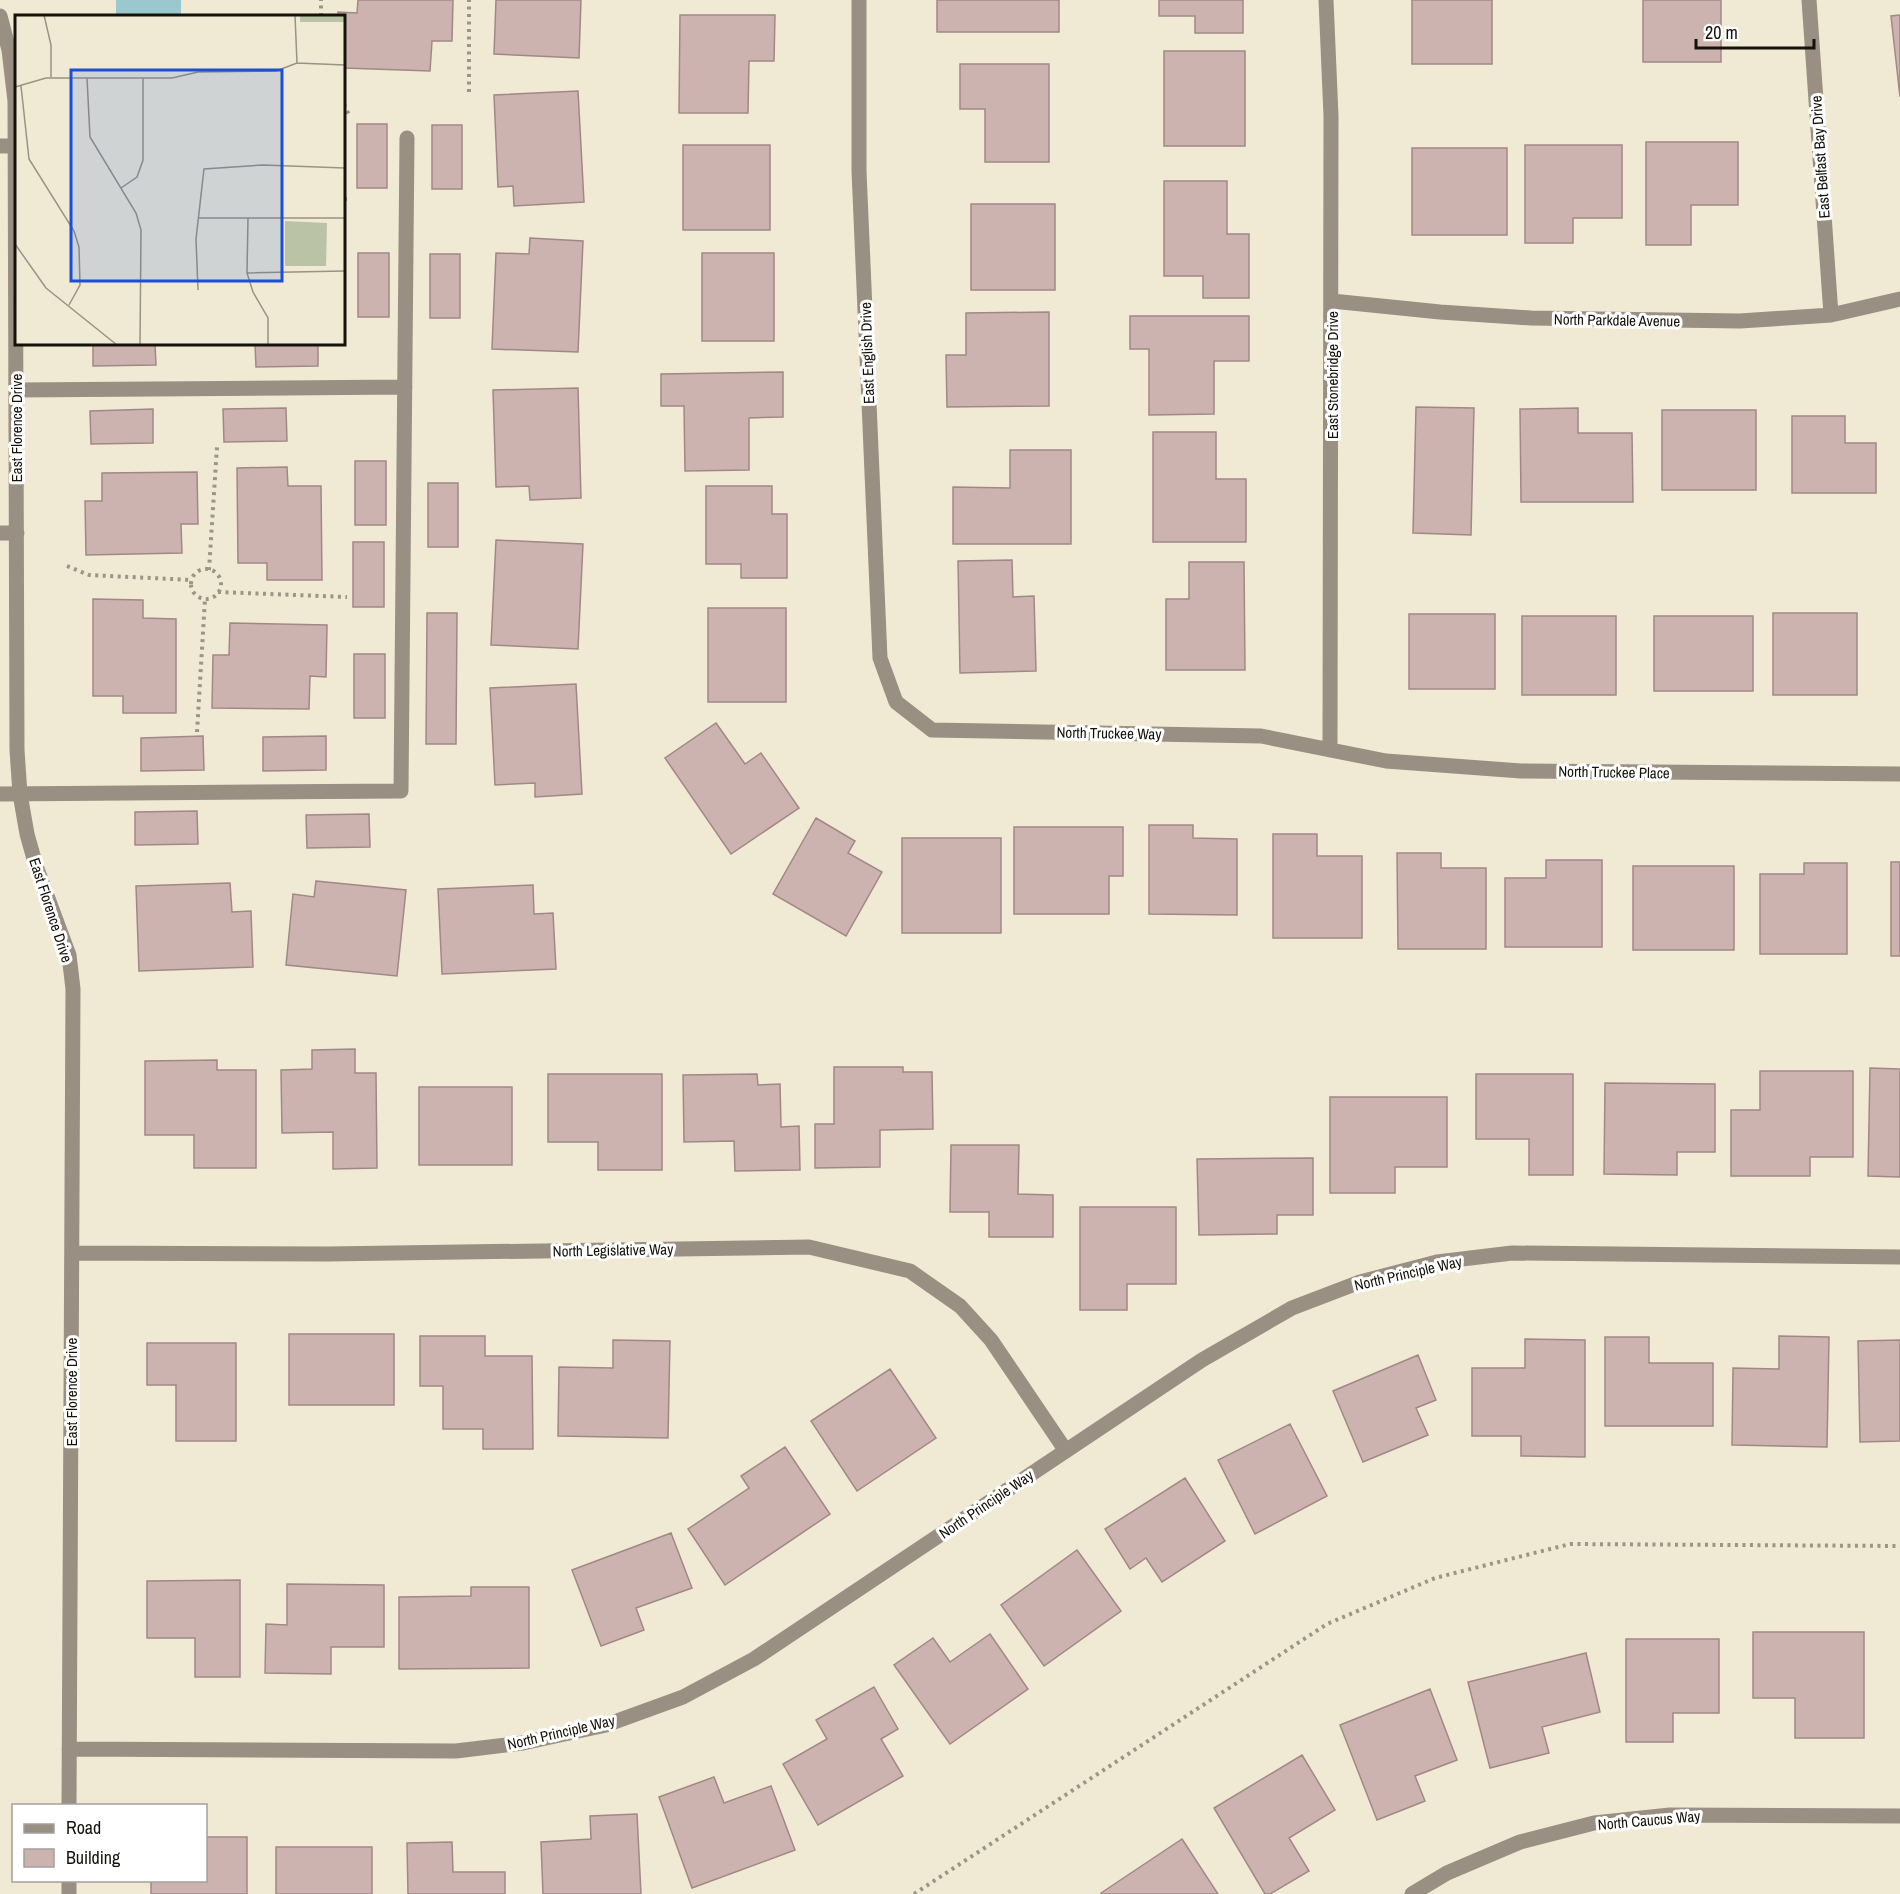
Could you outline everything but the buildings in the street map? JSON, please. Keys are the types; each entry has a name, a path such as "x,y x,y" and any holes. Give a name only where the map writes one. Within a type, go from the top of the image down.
{"street":[{"name":"East English Drive","path":"859,0 859,171 880,658 896,702"},
{"name":"East Stonebridge Drive","path":"1326,0 1331,116 1332,301 1330,750"},
{"name":"East Belfast Bay Drive","path":"1809,0 1832,315"},
{"name":"East Florence Drive","path":"0,16 11,60 15,101 8,146 16,390 17,750 20,794 27,834 36,866 69,955 73,989 69,1804"},
{"path":"0,794 401,791 407,138"},
{"name":"North Parkdale Avenue","path":"1332,301 1530,318 1740,321 1832,315 1900,299"},
{"path":"16,390 405,387"},
{"path":"0,533 17,533"},
{"name":"North Truckee Way","path":"896,702 932,730 1261,736 1330,750"},
{"name":"North Truckee Place","path":"1330,750 1386,761 1521,771 1900,774"},
{"name":"North Legislative Way","path":"72,1253 328,1254 809,1247 909,1271 960,1306 991,1340 1066,1451"},
{"name":"North Principle Way","path":"69,1749 456,1750 523,1743 606,1725 682,1697 754,1659 1202,1360 1292,1308 1360,1282 1437,1262 1512,1253 1900,1257"},
{"name":"North Caucus Way","path":"1412,1894 1447,1873 1520,1842 1594,1823 1670,1815 1900,1816"}],"path":[{"path":"469,0 469,92"},
{"path":"345,106 349,115"},
{"path":"209,570 217,447"},
{"path":"68,566 89,575 192,580"},
{"path":"201,570 209,570 217,574 220,579 220,588 212,597 200,598 194,592 192,580 201,570"},
{"path":"218,592 347,597"},
{"path":"197,732 205,599"},
{"path":"914,1894 1327,1624 1436,1578 1570,1544 1900,1546"}],"water":[{"path":"116,0 181,0 181,15 116,15"}]}
